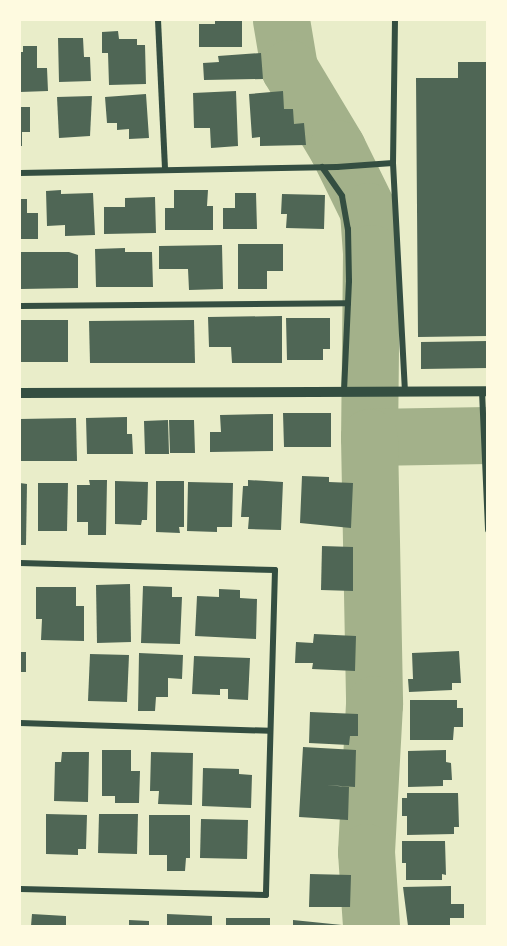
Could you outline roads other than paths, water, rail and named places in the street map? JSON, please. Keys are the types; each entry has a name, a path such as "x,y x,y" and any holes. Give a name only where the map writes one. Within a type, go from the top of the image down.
{"street":[{"path":"158,20 165,169"},
{"path":"395,20 393,163 405,389"},
{"path":"20,173 338,167 393,163"},
{"path":"322,167 342,196 348,229 348,303 344,390"},
{"path":"20,306 348,303"},
{"path":"20,393 405,389 485,391 483,420 488,530"},
{"path":"20,563 275,570 266,895 20,889"},
{"path":"20,723 270,731"}],"waterway":[{"path":"281,20 289,68 337,148 368,211 371,253 369,437 488,435"},
{"path":"369,437 374,704 366,852 371,926"}]}
